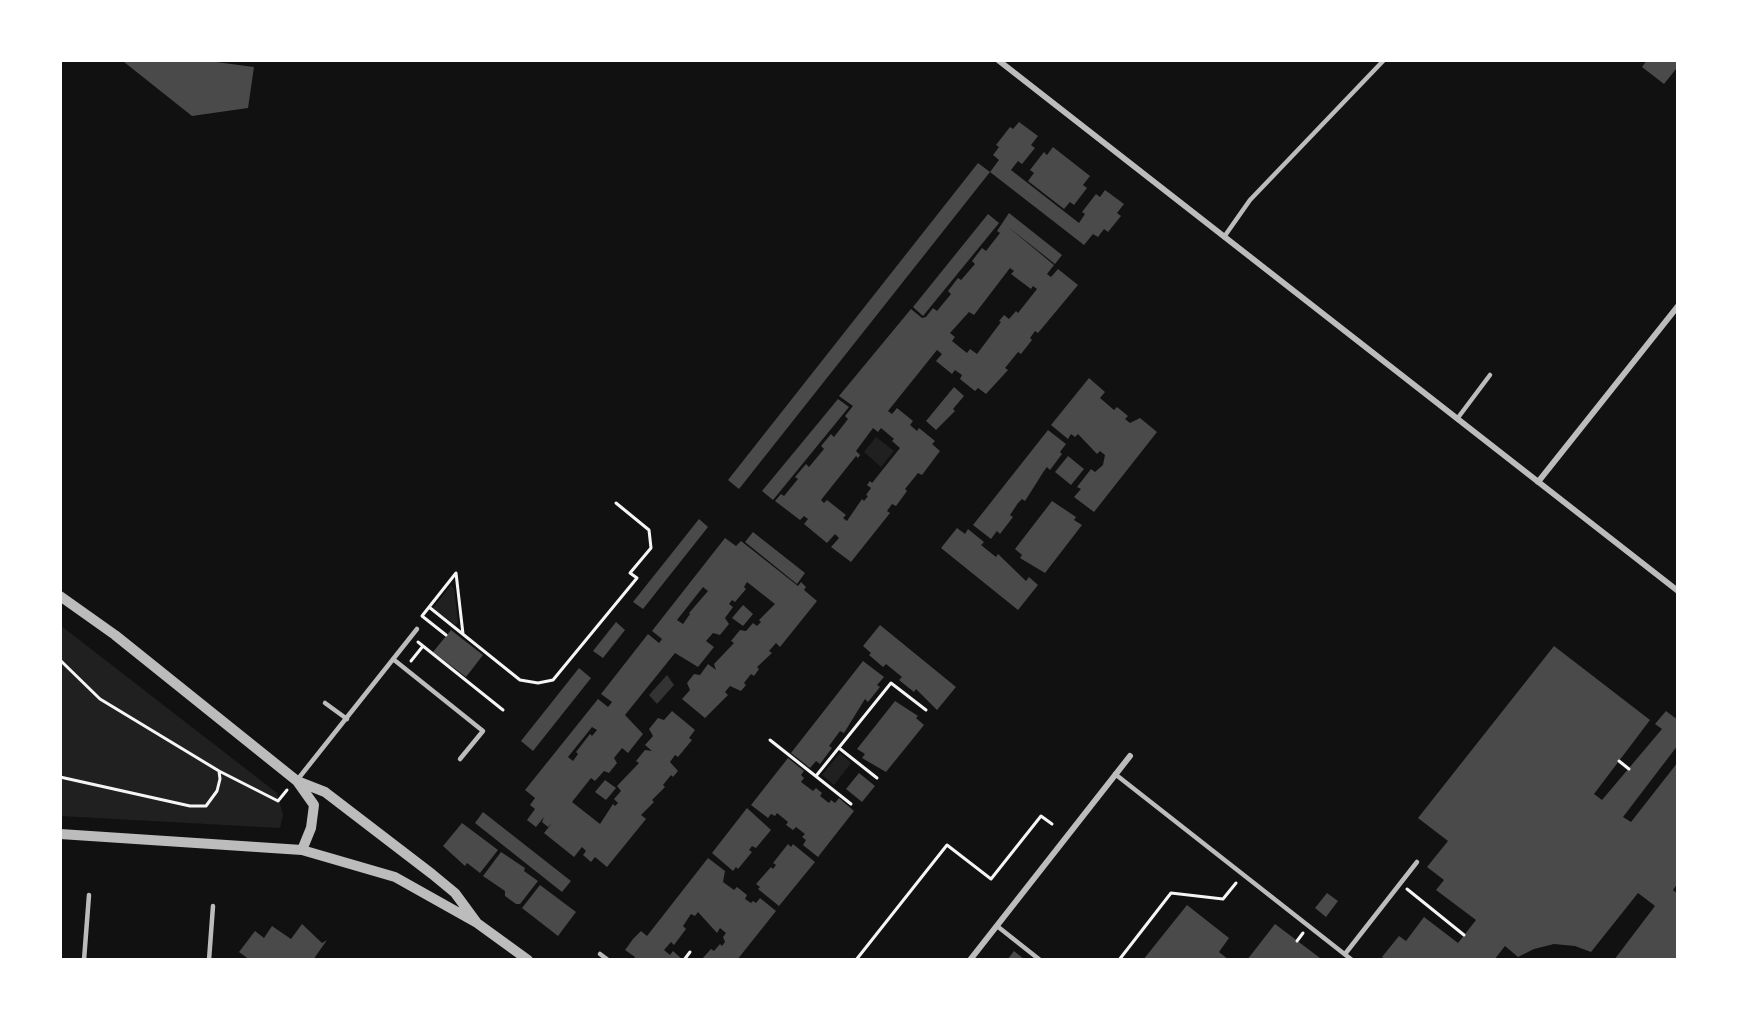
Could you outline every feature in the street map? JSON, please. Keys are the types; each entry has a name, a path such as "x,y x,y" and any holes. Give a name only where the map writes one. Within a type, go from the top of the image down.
{"street":[{"path":"998,60 1678,591"},
{"path":"1538,482 1678,306"},
{"path":"60,596 116,635 297,781 314,805 311,828 302,850"},
{"path":"970,960 1130,756"},
{"path":"297,781 325,792 456,893 477,923"},
{"path":"60,834 302,850 395,877 477,923 528,960"}],"lane":[{"path":"1224,237 1250,200 1384,60"},
{"path":"1457,418 1490,375"},
{"path":"297,781 417,629"},
{"path":"393,659 483,730 460,759"},
{"path":"325,703 346,719"},
{"path":"1115,774 1352,960"},
{"path":"1345,954 1417,862"},
{"path":"84,960 89,895"},
{"path":"209,960 213,906"},
{"path":"997,926 1040,960"},
{"path":"600,954 608,960"}],"path":[{"path":"429,607 520,680 538,683 553,680 637,578 630,573 651,548 649,530 616,503"},
{"path":"446,635 422,616 456,573 463,634"},
{"path":"411,637 503,710"},
{"path":"411,662 423,646"},
{"path":"60,660 100,699 219,771 278,801 297,781"},
{"path":"816,776 891,683 926,710"},
{"path":"770,740 851,804"},
{"path":"839,748 877,778"},
{"path":"1619,761 1629,769"},
{"path":"60,777 190,806 206,806 217,791 219,771"},
{"path":"856,960 947,845 991,879 1041,816 1052,824"},
{"path":"1119,960 1171,893 1222,899 1242,874"},
{"path":"1400,884 1464,935"},
{"path":"684,960 690,952"}],"shaded area":[{"path":"876,437 894,451 881,467 864,452"},
{"path":"451,585 454,589 458,623 455,625 433,608"},
{"path":"60,625 277,793 283,815 280,828 60,816"},
{"path":"667,675 674,685 657,704 649,695"},
{"path":"840,753 851,763 834,785 822,775"}],"building":[{"path":"126,60 201,60 254,67 248,108 192,116 124,62"},
{"path":"1647,60 1678,60 1678,71 1676,69 1664,84 1642,67"},
{"path":"1019,122 1038,136 1031,145 1035,148 1022,164 1018,161 1011,170 1079,223 1085,214 1082,212 1096,194 1100,197 1105,190 1124,204 1117,213 1121,216 1108,232 1104,229 1098,237 1093,234 1084,245 990,172 999,160 993,155 999,147 996,145 1010,127 1013,129"},
{"path":"1053,147 1090,176 1083,185 1087,188 1074,205 1070,202 1064,209 1028,181 1034,173 1030,170 1044,152 1047,155"},
{"path":"978,163 990,172 739,489 728,480"},
{"path":"1009,213 1062,255 1055,264 1007,226 1054,265 1047,274 1051,277 1058,269 1078,285 1038,333 1035,331 1030,338 1032,340 1021,354 1018,352 1005,368 1008,370 986,394 978,388 975,391 960,379 962,375 955,370 952,374 936,361 942,354 937,350 888,411 892,414 897,408 913,421 910,425 917,431 919,428 935,441 932,444 940,451 922,475 918,473 905,489 907,491 896,506 892,504 887,511 890,513 851,562 831,547 839,538 835,534 827,543 804,524 808,519 804,516 800,520 775,501 781,494 784,496 798,479 795,477 806,464 809,467 824,449 821,446 831,434 834,437 848,419 845,416 853,406 839,396 911,309 922,318 926,317 933,308 937,311 951,294 948,291 958,278 961,280 975,264 972,261 982,248 986,251 1000,233 997,231","holes":["1010,268 1014,271 1011,274 1031,289 1033,286 1037,289 1018,313 1016,311 1009,319 1004,315 977,354 970,349 967,353 952,341 955,337 950,333 969,312 974,315","873,428 878,432 881,428 894,439 892,441 900,448 872,483 870,481 867,485 871,488 866,495 868,496 864,501 862,499 847,521 843,518 846,515 827,500 824,503 821,500 856,456 858,458 860,455 856,451"]},
{"path":"988,214 999,223 923,316 913,307"},
{"path":"1089,378 1105,392 1100,398 1114,410 1117,407 1128,416 1125,419 1130,423 1140,418 1157,432 1094,512 1074,497 1081,489 1077,487 1091,469 1095,472 1103,465 1105,455 1100,451 1097,454 1078,434 1075,437 1071,434 1068,439 1051,425"},
{"path":"954,387 964,396 953,409 955,411 936,430 926,421"},
{"path":"838,399 849,407 773,500 762,491"},
{"path":"1048,430 1066,444 1060,452 1062,454 1050,470 1047,467 1025,501 1022,499 1018,503 1010,515 1013,517 1000,534 997,531 991,539 973,525"},
{"path":"1068,456 1084,469 1071,485 1055,472"},
{"path":"1052,501 1076,517 1074,520 1082,525 1045,573 1020,558 1022,555 1015,549"},
{"path":"699,519 708,527 643,609 633,602"},
{"path":"957,528 965,534 968,529 984,542 981,545 996,557 998,554 1026,581 1029,577 1038,585 1018,610 941,548"},
{"path":"753,532 805,573 797,584 745,542"},
{"path":"725,538 736,546 741,541 798,586 801,582 806,587 804,590 817,601 780,647 776,643 769,651 772,653 757,667 759,669 754,676 751,674 741,691 730,686 725,692 728,695 705,718 682,699 690,690 687,683 694,674 700,675 708,664 716,670 714,664 734,643 731,641 740,630 746,631 753,623 757,626 761,622 759,620 775,604 747,582 744,587 746,589 735,602 732,600 729,604 733,607 725,618 729,624 720,635 713,633 706,641 714,647 698,667 675,653 625,715 643,734 628,753 622,748 614,758 617,763 609,773 604,771 595,781 591,778 572,802 600,824 613,804 615,806 618,803 614,799 621,791 617,786 639,763 636,761 645,750 652,751 645,745 653,736 649,729 658,718 664,720 672,711 695,730 689,738 692,740 678,757 675,755 670,762 678,771 673,777 671,775 663,785 665,787 652,800 654,802 641,815 646,819 607,867 595,857 591,862 583,855 586,851 582,847 574,857 544,833 552,823 548,827 542,822 544,817 536,827 527,820 535,809 530,805 535,798 525,790 598,699 608,707 612,702 601,694 648,634 659,643 662,639 652,631","holes":["703,587 708,591 689,613 683,624 677,620","592,727 597,730 592,736 590,734 576,752 578,754 573,761 568,757"]},
{"path":"743,605 753,614 743,626 732,618"},
{"path":"616,622 625,630 603,658 593,651"},
{"path":"880,625 956,687 937,710 916,689 914,692 899,680 902,677 886,664 883,667 869,655 871,653 863,646"},
{"path":"451,630 483,655 466,677 433,652"},
{"path":"1554,646 1650,720 1594,794 1602,800 1662,729 1655,724 1666,711 1678,720 1678,745 1623,817 1631,822 1678,762 1678,883 1673,890 1678,894 1678,960 1614,960 1655,906 1638,893 1591,952 1575,946 1554,944 1534,949 1518,957 1505,946 1494,960 1386,960 1382,957 1399,936 1406,941 1424,917 1458,943 1476,920 1436,890 1444,880 1427,867 1448,841 1418,818"},
{"path":"863,661 884,677 877,685 880,687 868,702 865,699 844,733 840,731 829,746 832,748 820,764 816,761 810,768 791,753"},
{"path":"579,668 591,678 533,751 521,741"},
{"path":"895,701 918,716 916,718 924,725 886,772 862,758 865,754 857,749"},
{"path":"788,758 804,771 801,775 804,778 801,782 813,791 816,788 822,793 820,796 829,803 831,800 835,803 839,798 854,811 818,857 803,845 806,840 802,837 805,834 796,827 793,830 786,825 788,822 777,813 775,816 771,814 768,818 751,805"},
{"path":"859,773 875,786 862,802 846,789"},
{"path":"605,780 616,788 606,800 595,792"},
{"path":"747,808 771,830 756,848 752,846 749,850 752,852 738,869 736,867 733,871 712,853"},
{"path":"483,812 571,881 562,892 475,823"},
{"path":"462,823 498,850 480,873 467,863 465,866 443,846"},
{"path":"788,844 791,847 793,844 815,862 779,906 758,889 760,887 756,884 771,867 773,869 776,865 773,863"},
{"path":"501,852 525,868 524,871 538,881 520,904 516,904 505,896 505,891 483,876"},
{"path":"708,858 725,871 723,882 734,890 737,887 747,895 745,899 751,903 753,901 756,903 760,898 776,911 737,960 701,960 711,949 714,951 720,944 722,946 726,933 720,928 717,933 698,912 695,916 691,914 683,926 686,929 674,945 671,942 664,950 670,955 673,951 683,960 633,960 635,957 625,950 633,939 641,931 647,936"},
{"path":"540,885 576,912 558,936 522,908"},
{"path":"1327,893 1338,901 1326,917 1315,908"},
{"path":"1187,905 1229,938 1219,952 1229,960 1143,960"},
{"path":"302,924 322,943 327,940 313,960 250,960 239,952 255,931 264,938 272,926 291,939"},
{"path":"1275,924 1320,958 1318,960 1247,960"},
{"path":"1014,951 1025,960 1007,960"}]}
